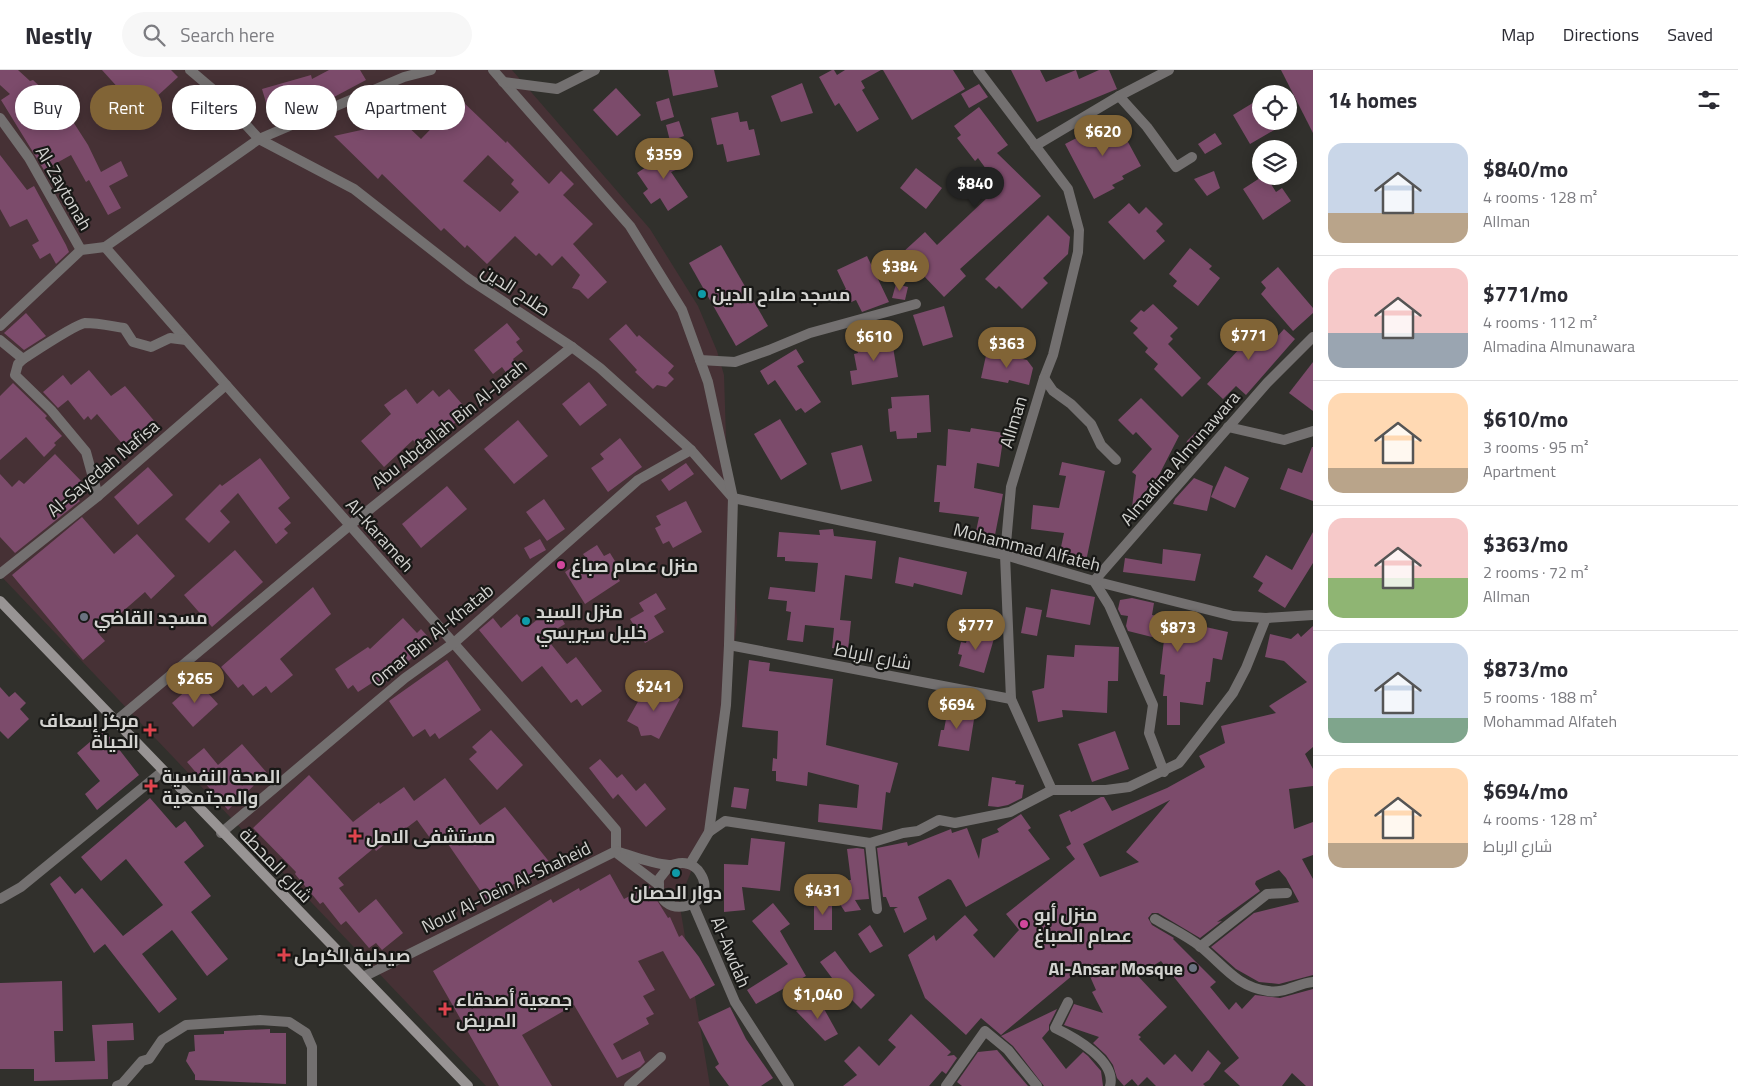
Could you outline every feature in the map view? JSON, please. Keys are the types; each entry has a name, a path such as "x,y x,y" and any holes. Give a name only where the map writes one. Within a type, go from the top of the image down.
{"main road":[{"name":"شارع المحطة","path":"0,601 117,720 221,833 468,1086"}],"street":[{"path":"190,70 216,92 259,140"},
{"path":"0,326 81,250 105,247 259,140 404,77 431,70"},
{"path":"493,70 630,226 682,310 708,382 733,498 729,646 726,705 709,832 690,864"},
{"path":"504,84 557,89 595,70"},
{"name":"AlIman","path":"978,70 1068,189 1079,230 1078,252 1053,355 1044,378 1011,487 1005,555 1011,699 1052,790"},
{"path":"1035,146 1119,96 1168,70"},
{"path":"1119,96 1147,127 1176,167 1192,157"},
{"name":"Al-Zaytonah","path":"0,118 29,158 81,250"},
{"name":"صلاح الدين","path":"259,140 354,189 469,279 572,347 600,368 691,450 733,498"},
{"name":"Al-Karameh","path":"105,247 349,526 455,642 616,830 616,852"},
{"path":"700,360 735,362 810,332 916,304"},
{"path":"98,496 86,452 51,410 15,375 18,364 66,334 73,326 83,323 124,328 133,342 151,347 170,338 186,340"},
{"name":"Almadina Almunawara","path":"1094,581 1228,427 1313,337"},
{"path":"0,340 24,360"},
{"name":"Abu Abdallah Bin Al-Jarah","path":"117,720 349,526 572,347"},
{"path":"1044,378 1053,391 1071,404 1091,424 1101,445 1116,460"},
{"name":"Al-Sayedah Nafisa","path":"0,574 98,496 226,385"},
{"path":"1228,427 1284,440 1313,431"},
{"name":"Omar Bin Al-Khatab","path":"221,833 404,678 455,642 638,480 691,450"},
{"name":"Mohammad Alfateh","path":"733,498 1005,555 1094,581 1233,616 1266,618 1313,615"},
{"path":"1094,581 1109,605 1153,705 1149,733 1164,772"},
{"path":"709,832 725,822 870,843 903,833 918,832 939,820 955,823 1010,812 1052,790 1073,792 1130,787 1179,763 1233,694 1266,618"},
{"name":"شارع الرباط","path":"729,646 1011,699"},
{"path":"0,899 21,887 163,772"},
{"path":"870,843 878,909"},
{"path":"616,852 670,865"},
{"name":"Nour Al-Dein Al-Shaheid","path":"362,977 616,852 659,885"},
{"path":"676,863 690,864 700,873 704,887 702,894 693,904 686,907 670,905 664,900 659,885 662,874 670,865 676,863"},
{"path":"1200,946 1267,894 1287,893"},
{"name":"Al-Awdah","path":"693,904 735,1002 789,1086"},
{"path":"1155,919 1200,946 1241,984 1269,992 1293,989 1306,982 1313,982"},
{"path":"1068,1002 1055,1028 1082,1043 1096,1056 1108,1069 1110,1086"},
{"path":"117,1086 122,1084 142,1062 149,1059 162,1040 186,1025 260,1020 289,1022 298,1026 306,1033 312,1047 312,1086"},
{"path":"947,1086 985,1031 1008,1050 1037,1086"},
{"path":"629,1086 661,1057"}],"shaded area":[{"path":"0,70 512,70 650,229 698,306 717,351 724,375 727,469 737,622 715,813 679,901 710,1086 486,1086 0,575"}],"building":[{"path":"0,70 18,70 30,81 33,80 38,85 15,85 15,123 1,100 10,94 0,85"},
{"path":"102,70 171,70 178,77 162,92 162,85 116,85"},
{"path":"329,70 360,70 366,80 357,85 347,85 347,90 337,95 337,85 276,85 311,75 312,79"},
{"path":"668,70 714,70 718,87 673,96"},
{"path":"832,70 837,75 845,70 881,70 861,81 865,88 862,90 879,119 857,132 839,103 835,106 819,77"},
{"path":"883,70 953,70 965,89 912,120"},
{"path":"1011,70 1040,70 1046,82 1076,70 1079,79 1099,70 1109,70 1117,89 1037,122"},
{"path":"1281,70 1313,70 1313,133 1297,102 1297,85 1289,85"},
{"path":"802,83 813,113 781,122 771,96"},
{"path":"979,84 988,97 969,108 961,94"},
{"path":"266,88 266,103 262,89"},
{"path":"616,88 641,115 617,136 593,110"},
{"path":"669,98 674,117 661,121 656,102"},
{"path":"1252,103 1252,130 1274,130 1257,140 1252,140 1250,144 1233,115"},
{"path":"465,104 506,143 507,141 549,184 561,171 574,184 563,195 593,224 573,244 607,282 588,299 579,290 572,288 580,275 562,256 552,266 539,253 536,256 515,236 487,264 467,245 465,248 444,228 441,231 382,174 378,179 334,136 361,130 412,130 421,139 430,130 465,130","holes":["488,155 514,180 511,184 519,192 500,212 463,181"]},
{"path":"979,107 1008,145 997,153 1041,196 960,269 966,276 944,297 902,253 925,232 937,245 988,197 986,195 997,184 978,158 975,161 957,138 961,135 954,126"},
{"path":"738,112 740,122 747,121 749,130 754,129 760,155 727,162 723,144 717,145 711,118"},
{"path":"1115,118 1141,166 1122,176 1124,179 1112,185 1115,188 1094,199 1065,144"},
{"path":"679,121 684,136 670,141 666,125"},
{"path":"19,130 78,130 101,172 121,161 128,176 109,186 121,208 108,215 89,180 86,182 71,155 44,170"},
{"path":"1215,133 1222,144 1205,154 1198,144"},
{"path":"675,148 684,156 686,164 671,172 688,197 668,211 660,198 651,204 643,193 648,189 637,173"},
{"path":"0,155 27,190 34,186 66,245 69,252 56,264 50,253 40,259 32,245 39,241 27,219 10,227 0,209"},
{"path":"916,168 942,188 926,209 900,188"},
{"path":"1214,171 1220,188 1207,196 1194,179"},
{"path":"1252,183 1252,185 1272,185 1276,192 1282,188 1291,201 1263,220 1243,189"},
{"path":"1129,203 1139,214 1146,207 1163,224 1156,231 1165,241 1144,260 1108,222"},
{"path":"1048,215 1070,237 1068,254 1043,278 1048,283 1022,309 999,286 996,289 985,279"},
{"path":"721,245 768,326 736,346 689,263"},
{"path":"1190,248 1212,266 1209,269 1220,278 1198,306 1173,286 1177,281 1169,274"},
{"path":"867,256 889,302 862,312 856,300 849,303 843,291 846,289 837,270"},
{"path":"1278,267 1313,308 1313,313 1293,331 1261,294 1266,288 1261,282"},
{"path":"896,284 908,287 905,300 892,298"},
{"path":"1153,304 1178,328 1170,336 1173,339 1168,344 1201,378 1182,397 1154,369 1158,364 1145,352 1148,348 1133,333 1138,328 1130,321 1141,310 1144,312"},
{"path":"944,306 953,337 923,346 913,315"},
{"path":"26,313 46,336 24,350 4,333"},
{"path":"1244,321 1269,346 1284,329 1295,339 1246,395 1236,386 1223,399 1207,384 1240,348 1228,337"},
{"path":"507,323 520,339 516,342 523,351 513,359 518,366 507,374 502,367 493,374 474,350"},
{"path":"626,324 637,337 639,335 674,366 668,373 674,379 666,387 657,385 653,389 635,372 637,370 609,339"},
{"path":"886,337 888,348 893,347 898,377 852,385 850,371 857,370 854,354 858,353 856,342"},
{"path":"796,349 804,362 797,366 821,402 805,413 801,408 796,411 775,380 768,385 760,371"},
{"path":"987,351 1027,360 1033,368 1029,385 1009,380 1008,383 981,378"},
{"path":"1313,362 1313,411 1289,393"},
{"path":"89,370 111,396 125,386 161,429 131,454 97,414 91,420 88,416 84,420 68,400 58,408 43,392 63,375 71,385"},
{"path":"589,382 607,405 580,426 562,404"},
{"path":"13,383 47,416 45,418 62,436 54,443 56,445 44,457 26,437 0,460 0,396"},
{"path":"406,389 417,404 433,390 439,397 449,389 462,404 453,412 459,420 426,444 421,438 415,443 413,440 384,467 361,441 391,414 384,405"},
{"path":"929,395 931,432 917,433 917,438 897,439 896,431 890,432 888,409 892,408 891,397"},
{"path":"1141,398 1179,436 1159,475 1144,493 1149,496 1142,510 1132,507 1136,475 1132,472 1152,449 1136,432 1133,435 1118,420"},
{"path":"780,419 807,464 781,480 754,434"},
{"path":"518,420 548,456 514,484 484,449"},
{"path":"971,428 1004,433 999,467 977,463 974,488 1003,494 994,540 975,536 979,517 939,512 940,502 934,502 937,465 946,466 948,429 970,432"},
{"path":"1196,432 1205,441 1182,463 1187,441"},
{"path":"620,438 642,467 608,492 591,468 604,459 600,454"},
{"path":"862,445 872,481 841,490 831,453"},
{"path":"1312,447 1313,501 1280,489 1288,468 1302,473"},
{"path":"55,454 84,484 73,494 80,501 15,553 0,537 0,474 12,487 19,480 24,484"},
{"path":"260,458 290,498 278,508 291,523 284,529 288,533 276,544 238,493 220,511 230,522 209,543 185,519 220,484 222,486"},
{"path":"1062,462 1105,471 1085,566 1058,561 1064,533 1031,529 1033,505 1059,508 1066,476 1059,475"},
{"path":"686,463 694,474 669,491 661,480"},
{"path":"1225,466 1249,478 1235,508 1211,497"},
{"path":"148,467 173,495 138,525 114,497"},
{"path":"1194,478 1213,486 1207,511 1173,504 1175,499"},
{"path":"447,486 467,509 421,548 402,524"},
{"path":"544,499 565,529 547,541 526,512"},
{"path":"686,501 702,532 673,548 669,541 663,544 655,528 661,525 656,516"},
{"path":"82,517 114,554 137,534 175,576 151,599 145,592 98,633 105,641 83,660 12,575"},
{"path":"833,529 834,536 876,541 872,579 845,575 840,620 851,621 848,650 832,648 834,628 805,625 803,642 787,640 791,612 786,611 787,601 768,599 770,587 815,592 818,563 785,561 785,557 777,557 779,532 820,535 819,530"},
{"path":"1313,532 1313,563 1285,608 1258,591 1263,583 1253,577 1266,555 1292,570"},
{"path":"540,539 546,550 530,559 524,548"},
{"path":"597,545 604,556 610,553 618,566 612,569 620,581 585,604 565,572 586,558 583,554"},
{"path":"1163,549 1201,554 1195,581 1123,572 1125,558 1162,564"},
{"path":"235,550 263,582 212,627 184,595"},
{"path":"899,557 967,572 962,595 914,583 913,587 895,583"},
{"path":"313,587 331,614 280,659 293,675 271,693 266,686 253,696 243,684 238,688 221,667"},
{"path":"1051,589 1095,597 1090,625 1046,617"},
{"path":"656,593 666,609 654,616 664,632 645,643 630,619 644,611 639,603"},
{"path":"1132,598 1154,603 1152,615 1228,632 1222,660 1213,658 1210,682 1206,682 1203,705 1180,702 1180,725 1167,725 1167,696 1163,696 1165,675 1160,674 1164,640 1128,631 1126,626 1128,616 1121,615 1118,609 1120,600"},
{"path":"1026,607 1042,610 1037,636 1021,633"},
{"path":"556,609 565,624 555,630 560,636 551,644 567,664 576,657 602,691 582,706 577,699 571,703 542,666 522,682 479,630 493,618 501,628 517,614 528,627 543,615"},
{"path":"403,618 417,633 421,629 431,640 380,688 375,681 358,692 353,685 348,689 335,669 368,647 370,649"},
{"path":"1313,626 1313,747 1305,754 1313,769 1313,786 1289,789 1294,829 1313,822 1313,855 1302,859 1313,879 1313,975 1279,984 1259,982 1236,969 1211,947 1254,913 1299,902 1286,878 1279,870 1256,881 1255,884 1260,891 1217,922 1222,921 1200,938 1158,913 1152,913 1148,918 1152,925 1174,938 1216,982 1210,987 1229,1010 1236,1002 1242,1009 1255,995 1280,998 1313,989 1313,1086 1306,1086 1292,1073 1282,1086 1240,1086 1224,1071 1239,1058 1161,961 1137,975 1167,1007 1138,1035 1141,1037 1139,1039 1164,1065 1175,1054 1192,1072 1208,1050 1221,1063 1209,1080 1203,1084 1205,1086 1156,1086 1147,1077 1138,1086 1132,1079 1124,1086 1117,1078 1113,1065 1106,1055 1093,1043 1099,1037 1064,1025 1074,1004 1103,1013 1092,992 1096,990 1085,965 1001,1035 981,1018 966,1035 925,998 908,955 934,935 936,941 965,915 978,930 973,935 994,958 1019,930 1006,914 1075,859 1066,847 1071,844 1059,815 1070,810 1071,812 1101,797 1104,797 1112,811 1167,788 1205,767 1199,756 1225,743 1221,726 1276,713 1269,706 1307,682 1284,661 1265,657 1270,634 1291,639 1298,633 1301,637","holes":["1170,800 1126,852 1139,862 1100,877 1083,844"]},
{"path":"969,631 979,634 980,631 995,635 984,673 959,666 962,655 958,654 961,642 966,643"},
{"path":"1075,645 1119,647 1118,681 1108,681 1107,713 1062,710 1063,717 1038,722 1032,691 1044,688 1047,655 1074,657"},
{"path":"447,660 481,710 439,739 435,733 430,737 425,729 413,737 389,701"},
{"path":"749,660 770,663 769,671 833,679 826,745 898,763 890,793 886,792 882,830 818,822 819,804 857,808 859,785 808,772 807,786 776,781 776,771 772,771 773,758 777,759 778,731 742,727"},
{"path":"197,681 218,704 193,727 172,703"},
{"path":"659,686 670,686 675,696 680,699 659,739 651,735 641,736 638,727 627,721 644,691 654,696"},
{"path":"0,687 9,697 15,692 26,703 20,709 29,719 8,739 0,731"},
{"path":"948,708 975,713 969,751 938,746 941,730 944,730"},
{"path":"104,730 139,775 97,810 85,794 100,781 77,753"},
{"path":"491,730 523,765 497,790 469,759 477,752 472,747"},
{"path":"1115,731 1129,769 1092,782 1078,744"},
{"path":"242,744 267,773 228,810 187,762 204,748 218,765"},
{"path":"600,759 617,778 622,774 636,791 645,783 666,809 646,827 618,794 613,799 589,768"},
{"path":"309,775 353,822 379,802 380,804 404,787 414,801 445,778 480,825 505,807 551,864 486,899 439,831 430,838 417,820 376,851 374,848 338,878 344,885 339,888 359,913 376,899 403,933 382,950 376,943 369,948 346,921 341,925 323,902 320,904 295,874 296,872 253,828"},
{"path":"992,777 1016,781 1015,784 1024,785 1022,798 1008,805 988,806"},
{"path":"734,787 749,789 746,809 731,807"},
{"path":"150,798 176,828 185,821 204,846 184,862 211,896 191,912 228,959 207,976 172,930 142,954 177,999 159,1013 105,944 94,953 50,884 60,876 75,894 82,888 123,936 163,905 126,859 101,881 81,857"},
{"path":"1021,814 1031,828 1028,830 1050,859 966,907 951,880 948,879 918,897 927,919 904,933 894,909 898,907 890,907 886,897 883,897 877,848 907,842 908,846 951,829 952,833 967,828 979,859 982,839 999,832 997,829"},
{"path":"751,838 785,842 780,891 742,887 745,910 724,912 724,864 748,865"},
{"path":"847,849 864,849 869,899 855,900 861,910 845,912 826,882 851,880"},
{"path":"610,874 624,899 649,886 651,888 668,918 670,917 679,937 682,935 699,957 715,985 690,999 663,951 638,961 655,990 643,996 654,1014 646,1018 649,1024 613,1044 622,1060 640,1051 645,1062 640,1067 617,1078 574,1005 522,1035 552,1086 499,1086 433,971 551,899 553,903 579,888 580,891"},
{"path":"773,903 790,924 780,931 806,976 756,1004 747,990 788,964 752,921"},
{"path":"814,903 832,903 832,930 814,930"},
{"path":"870,925 883,946 870,953 858,934"},
{"path":"835,951 850,971 875,995 861,1009 838,986 820,962"},
{"path":"62,981 63,1031 54,1031 55,1062 95,1061 92,1025 133,1023 134,1040 107,1041 108,1079 34,1081 34,1069 0,1069 0,983"},
{"path":"818,998 838,1034 825,1041 796,1011"},
{"path":"730,1007 746,1039 773,1078 761,1086 729,1086 715,1067 719,1064 698,1022"},
{"path":"1057,1009 1049,1025 1049,1030 1042,1038 1066,1069 1083,1052 1101,1071 1103,1086 1044,1086 1013,1046 1001,1036"},
{"path":"911,1014 951,1052 947,1056 954,1055 957,1058 946,1074 942,1071 929,1086 843,1086 857,1075 844,1061 859,1046 879,1066 896,1047 888,1040"},
{"path":"270,1029 270,1033 286,1033 286,1084 195,1080 195,1075 186,1061 189,1052 195,1051 194,1035 224,1034 224,1031"},
{"path":"997,1050 1028,1086 962,1086 957,1082 978,1052"}],"place":[{"name":"مسجد صلاح الدين","path":"702,294"},
{"name":"منزل عصام صباغ","path":"561,565"},
{"name":"مسجد القاضي","path":"84,617"},
{"name":"منزل السيد خليل سيريسي","path":"526,621"},
{"name":"مركز إسعاف الحياة","path":"150,730"},
{"name":"الصحة النفسية والمجتمعية","path":"151,786"},
{"name":"مستشفى الامل","path":"355,836"},
{"name":"دوار الحصان","path":"676,873"},
{"name":"منزل أبو عصام الصباغ","path":"1024,924"},
{"name":"صيدلية الكرمل","path":"284,955"},
{"name":"Al-Ansar Mosque","path":"1193,968"},
{"name":"جمعية أصدقاء المريض","path":"445,1009"}]}
